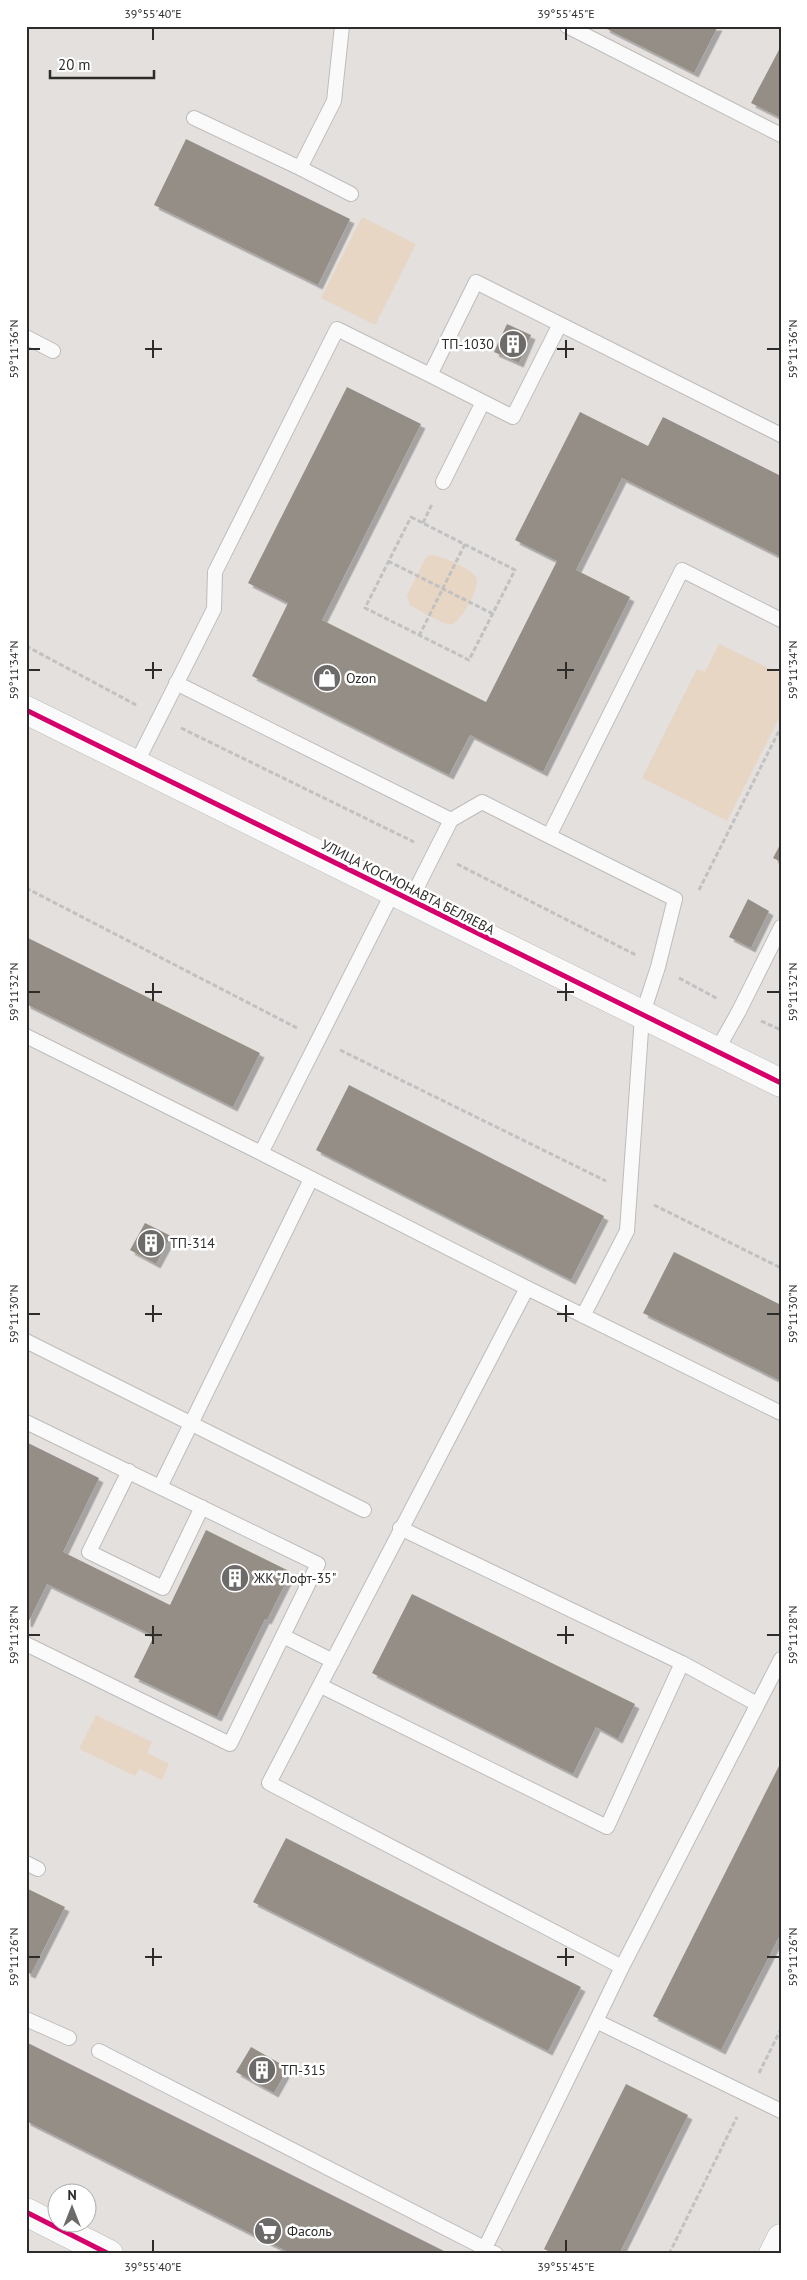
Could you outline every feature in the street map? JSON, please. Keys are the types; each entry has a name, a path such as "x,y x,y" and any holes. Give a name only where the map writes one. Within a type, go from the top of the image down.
{"street":[{"name":"УЛИЦА КОСМОНАВТА БЕЛЯЕВА","path":"26,710 401,897 781,1083"},
{"path":"26,2212 109,2254"},
{"path":"773,2254 781,2238"}],"lane":[{"path":"300,168 334,101 342,26"},
{"path":"566,26 781,135"},
{"path":"194,118 351,194"},
{"path":"430,375 476,282 781,435"},
{"path":"136,764 214,609 214,572 337,329 513,417 560,324"},
{"path":"26,337 53,351"},
{"path":"443,482 483,402"},
{"path":"549,836 682,570 781,620"},
{"path":"176,683 451,820"},
{"path":"261,1153 319,1039 401,897 435,852 451,820 482,802 675,899 658,967 642,1016 627,1231 583,1316"},
{"path":"716,1052 781,928"},
{"path":"26,1036 583,1316 781,1413"},
{"path":"160,1487 311,1178"},
{"path":"527,1288 268,1783 622,1967"},
{"path":"26,1341 364,1510"},
{"path":"26,1422 318,1564 230,1744 26,1644"},
{"path":"129,1471 89,1552 162,1588 202,1507"},
{"path":"400,1528 682,1663 757,1704"},
{"path":"283,1636 333,1661"},
{"path":"99,2051 491,2251 622,1967 781,1659"},
{"path":"320,1686 607,1827 682,1663"},
{"path":"26,2019 69,2038"},
{"path":"596,2021 781,2111"}],"path":[{"path":"410,517 515,570 469,660 365,608 388,562 410,517"},
{"path":"419,636 465,544"},
{"path":"388,562 493,614"},
{"path":"26,646 159,717 435,852 739,1011 781,1030"},
{"path":"675,899 691,906 781,727"},
{"path":"26,888 319,1039 781,1268"},
{"path":"669,2254 781,2029"}],"shaded area":[{"path":"362,217 416,244 375,325 321,298"},
{"path":"430,555 456,563 470,571 477,579 469,604 460,618 452,624 437,620 410,605 407,595 425,559"},
{"path":"719,644 781,674 781,714 727,821 642,778 697,669 705,672"},
{"path":"96,1715 152,1742 147,1753 169,1764 162,1780 139,1769 135,1776 79,1749"}],"building":[{"path":"606,26 718,26 694,73 605,28"},
{"path":"781,46 781,118 751,103"},
{"path":"186,139 350,219 318,285 154,205"},
{"name":"ТП-1030","path":"507,324 531,335 519,363 494,352"},
{"path":"347,387 421,424 322,620 486,702 557,561 515,540 580,412 648,446 663,417 781,476 781,557 622,478 576,570 630,597 543,772 470,735 449,775 252,676 288,603 248,583"},
{"path":"781,843 781,862 773,858"},
{"path":"748,899 769,911 751,948 729,937"},
{"path":"26,937 260,1053 233,1107 26,1004"},
{"path":"349,1085 604,1216 571,1280 316,1150"},
{"name":"ТП-314","path":"145,1223 171,1236 156,1264 130,1250"},
{"path":"674,1252 781,1305 781,1381 643,1313"},
{"name":"ЖК \"Лофт-35\"","path":"26,1442 99,1478 63,1552 170,1605 206,1530 291,1572 267,1620 265,1619 217,1717 134,1677 154,1636 47,1584 28,1623 26,1622"},
{"path":"412,1594 635,1704 618,1739 596,1727 573,1774 372,1673"},
{"path":"781,1762 781,1933 721,2050 653,2016"},
{"path":"286,1838 581,1987 548,2051 253,1902"},
{"path":"26,1888 65,1907 31,1974 26,1972"},
{"path":"26,2042 450,2254 292,2254 26,2121"},
{"name":"ТП-315","path":"251,2047 288,2068 274,2093 236,2072"},
{"path":"626,2084 688,2115 619,2254 554,2254 544,2249"}],"cycle path":[{"path":"26,710 781,1083"},
{"path":"26,2212 109,2254"}],"place":[{"name":"ТП-1030","path":"513,344"},
{"name":"Ozon","path":"327,678"},
{"name":"ТП-314","path":"151,1243"},
{"name":"ЖК \"Лофт-35\"","path":"235,1578"},
{"name":"ТП-315","path":"262,2070"},
{"name":"Фасоль","path":"268,2231"}]}
